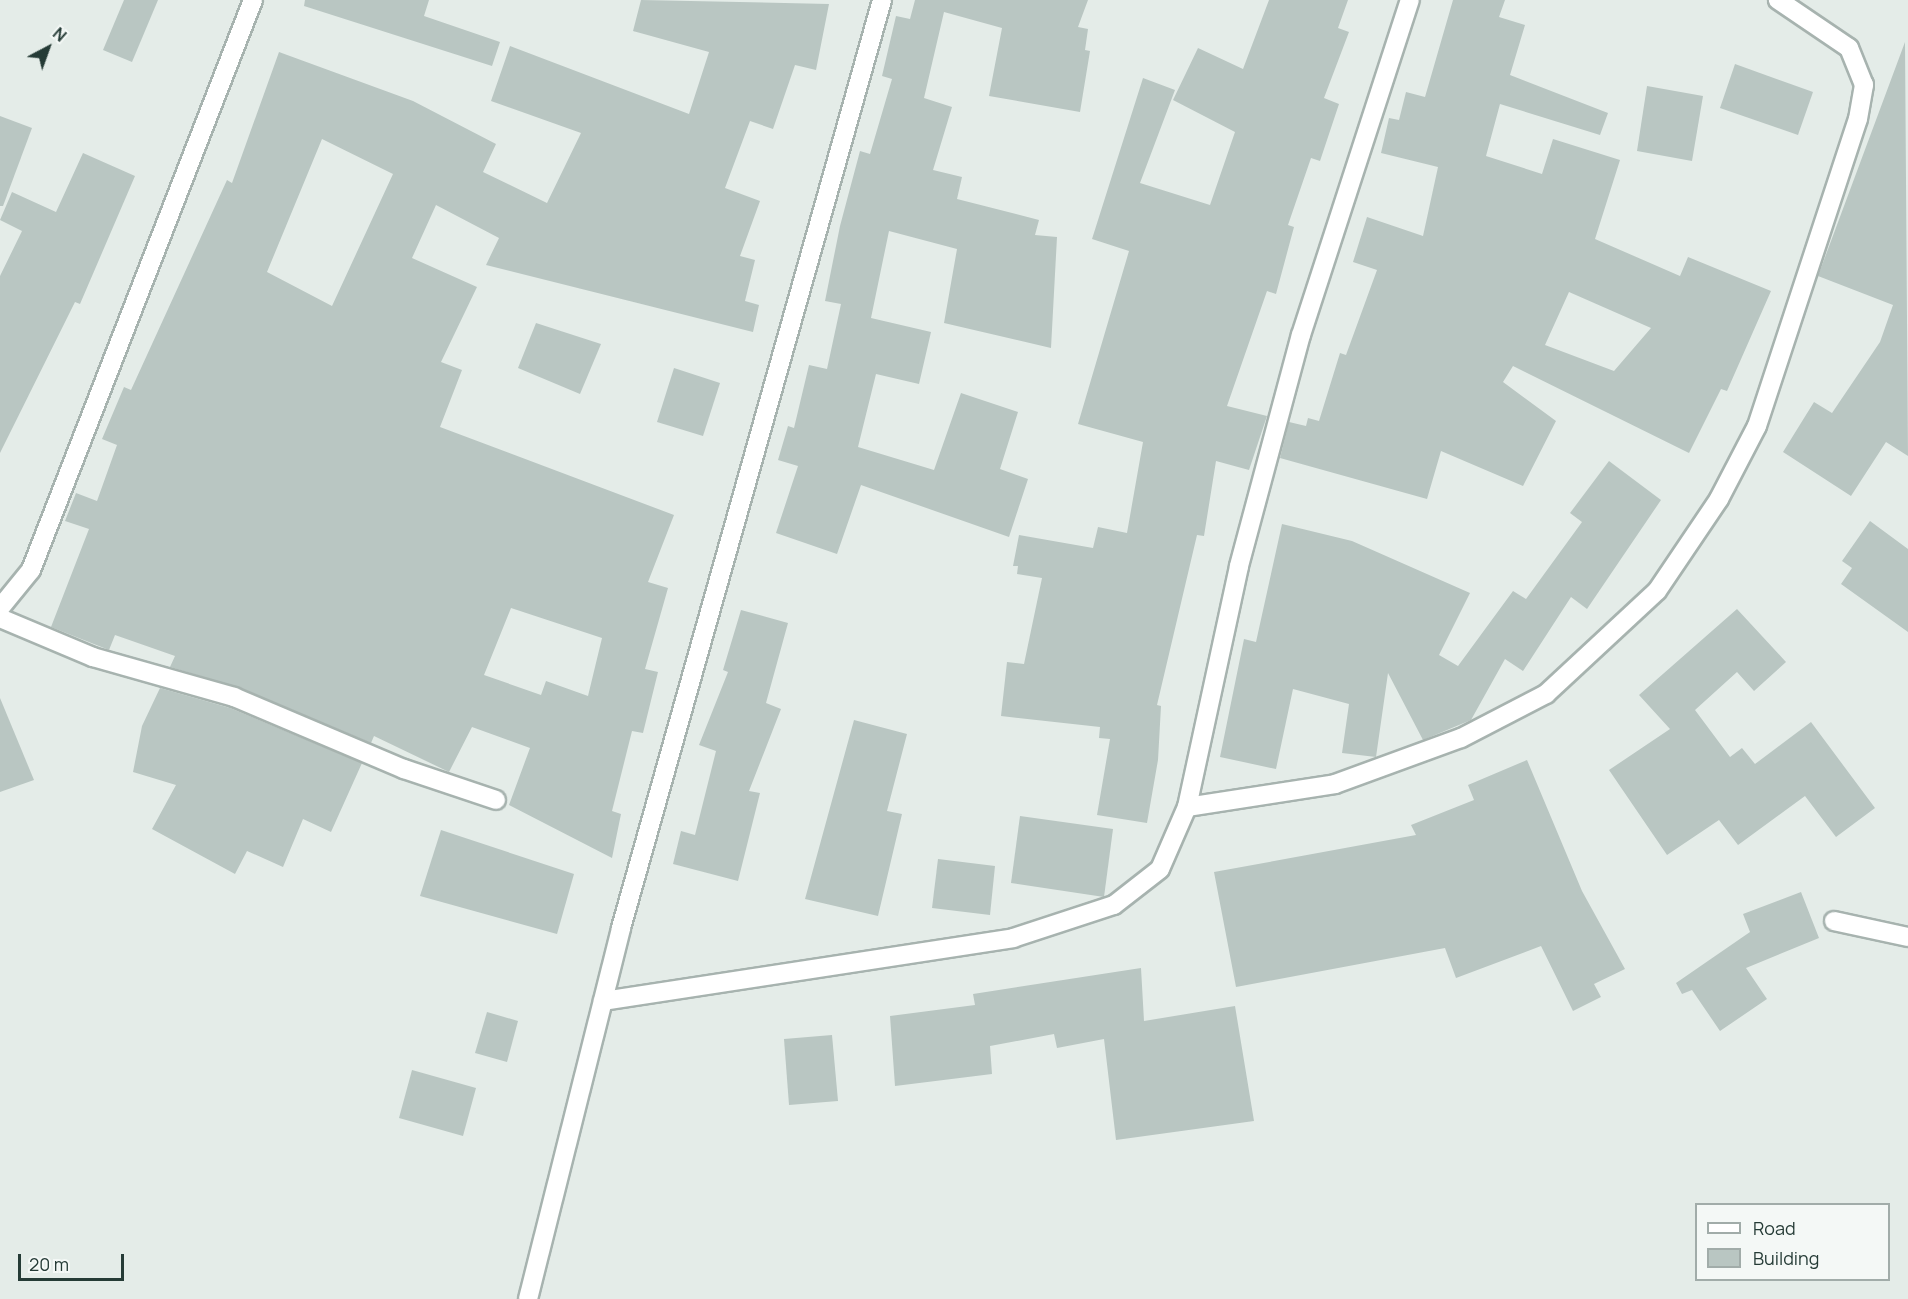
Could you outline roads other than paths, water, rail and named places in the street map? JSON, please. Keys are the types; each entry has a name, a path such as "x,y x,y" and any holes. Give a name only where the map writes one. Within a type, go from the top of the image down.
{"street":[{"path":"0,608 31,570 253,0"},
{"path":"528,1299 537,1255 603,1001 781,346 882,0"},
{"path":"603,1001 1012,938 1073,921 1114,905 1160,869 1187,807 1239,566 1301,335 1410,0"},
{"path":"1187,807 1335,784 1461,738 1546,694 1657,591 1719,499 1757,426 1858,119 1863,85 1849,48 1778,0"},
{"path":"0,618 93,657 234,697 496,800"},
{"path":"1834,921 1908,937"}]}
